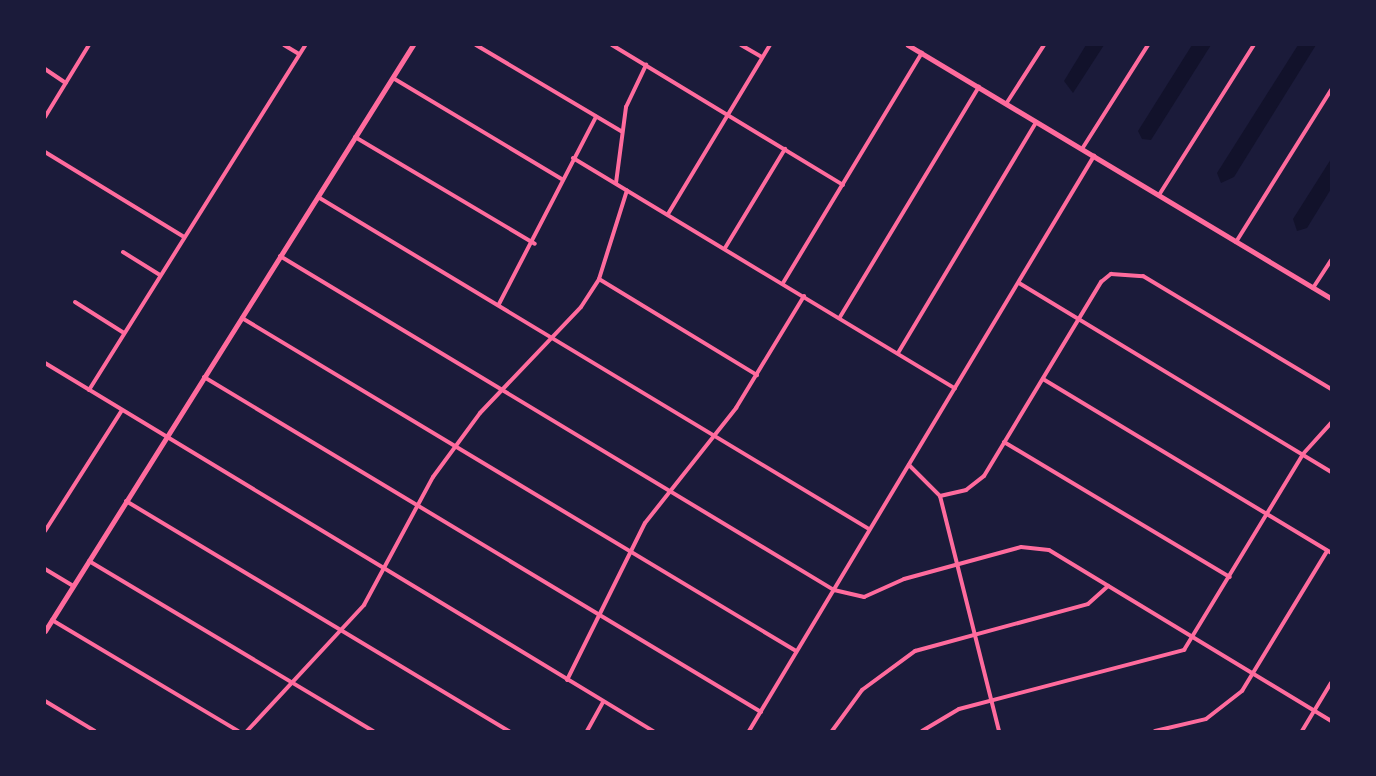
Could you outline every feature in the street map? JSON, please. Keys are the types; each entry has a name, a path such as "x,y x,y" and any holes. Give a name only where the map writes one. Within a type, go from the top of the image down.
{"street":[{"path":"45,116 89,45"},
{"path":"284,45 299,54"},
{"path":"90,390 305,45"},
{"path":"45,631 412,45"},
{"path":"476,45 621,131"},
{"path":"612,45 843,184"},
{"path":"741,45 762,57"},
{"path":"668,214 770,45"},
{"path":"910,45 1331,298"},
{"path":"1006,104 1044,45"},
{"path":"1082,149 1148,45"},
{"path":"1159,196 1254,45"},
{"path":"783,284 922,53"},
{"path":"616,183 621,131 645,65"},
{"path":"45,69 66,83"},
{"path":"393,78 562,179"},
{"path":"840,317 979,87"},
{"path":"1236,242 1331,90"},
{"path":"499,304 535,244 562,179 596,117"},
{"path":"898,353 1036,122"},
{"path":"355,137 535,244"},
{"path":"724,248 785,149"},
{"path":"45,152 184,237"},
{"path":"749,731 1094,156"},
{"path":"573,158 955,388"},
{"path":"247,731 342,630 387,570 418,506 454,446 501,390 555,338 599,279 627,190"},
{"path":"318,197 869,529"},
{"path":"123,252 160,275"},
{"path":"280,256 834,590 864,597 958,564 1035,547 1108,586 1331,721"},
{"path":"1313,288 1331,260"},
{"path":"940,496 977,484 1101,282 1121,272 1143,276 1331,389"},
{"path":"599,279 758,375"},
{"path":"1019,283 1331,472"},
{"path":"567,680 629,550 668,491 714,435 758,375 804,296"},
{"path":"75,302 124,333"},
{"path":"242,318 796,651"},
{"path":"45,371 47,364 653,731"},
{"path":"204,377 761,711"},
{"path":"1043,379 1329,552 1254,674 1228,705 1206,718 1155,731"},
{"path":"45,531 122,410"},
{"path":"922,731 959,709 1172,655 1194,637 1303,454 1331,423"},
{"path":"1004,442 1230,578"},
{"path":"909,465 940,496 999,731"},
{"path":"126,501 509,731"},
{"path":"89,561 373,731"},
{"path":"45,569 73,586"},
{"path":"832,731 862,690 887,668 915,651 974,632 1088,604 1108,586"},
{"path":"52,620 238,731"},
{"path":"1302,731 1331,683"},
{"path":"45,701 95,731"},
{"path":"586,731 603,702"}],"shaded area":[{"path":"1086,45 1104,45 1073,93 1064,81"},
{"path":"1192,45 1211,45 1151,140 1142,139 1138,131"},
{"path":"1298,45 1316,45 1234,177 1221,183 1217,173"},
{"path":"1331,159 1331,189 1307,228 1297,231 1293,219"}]}
